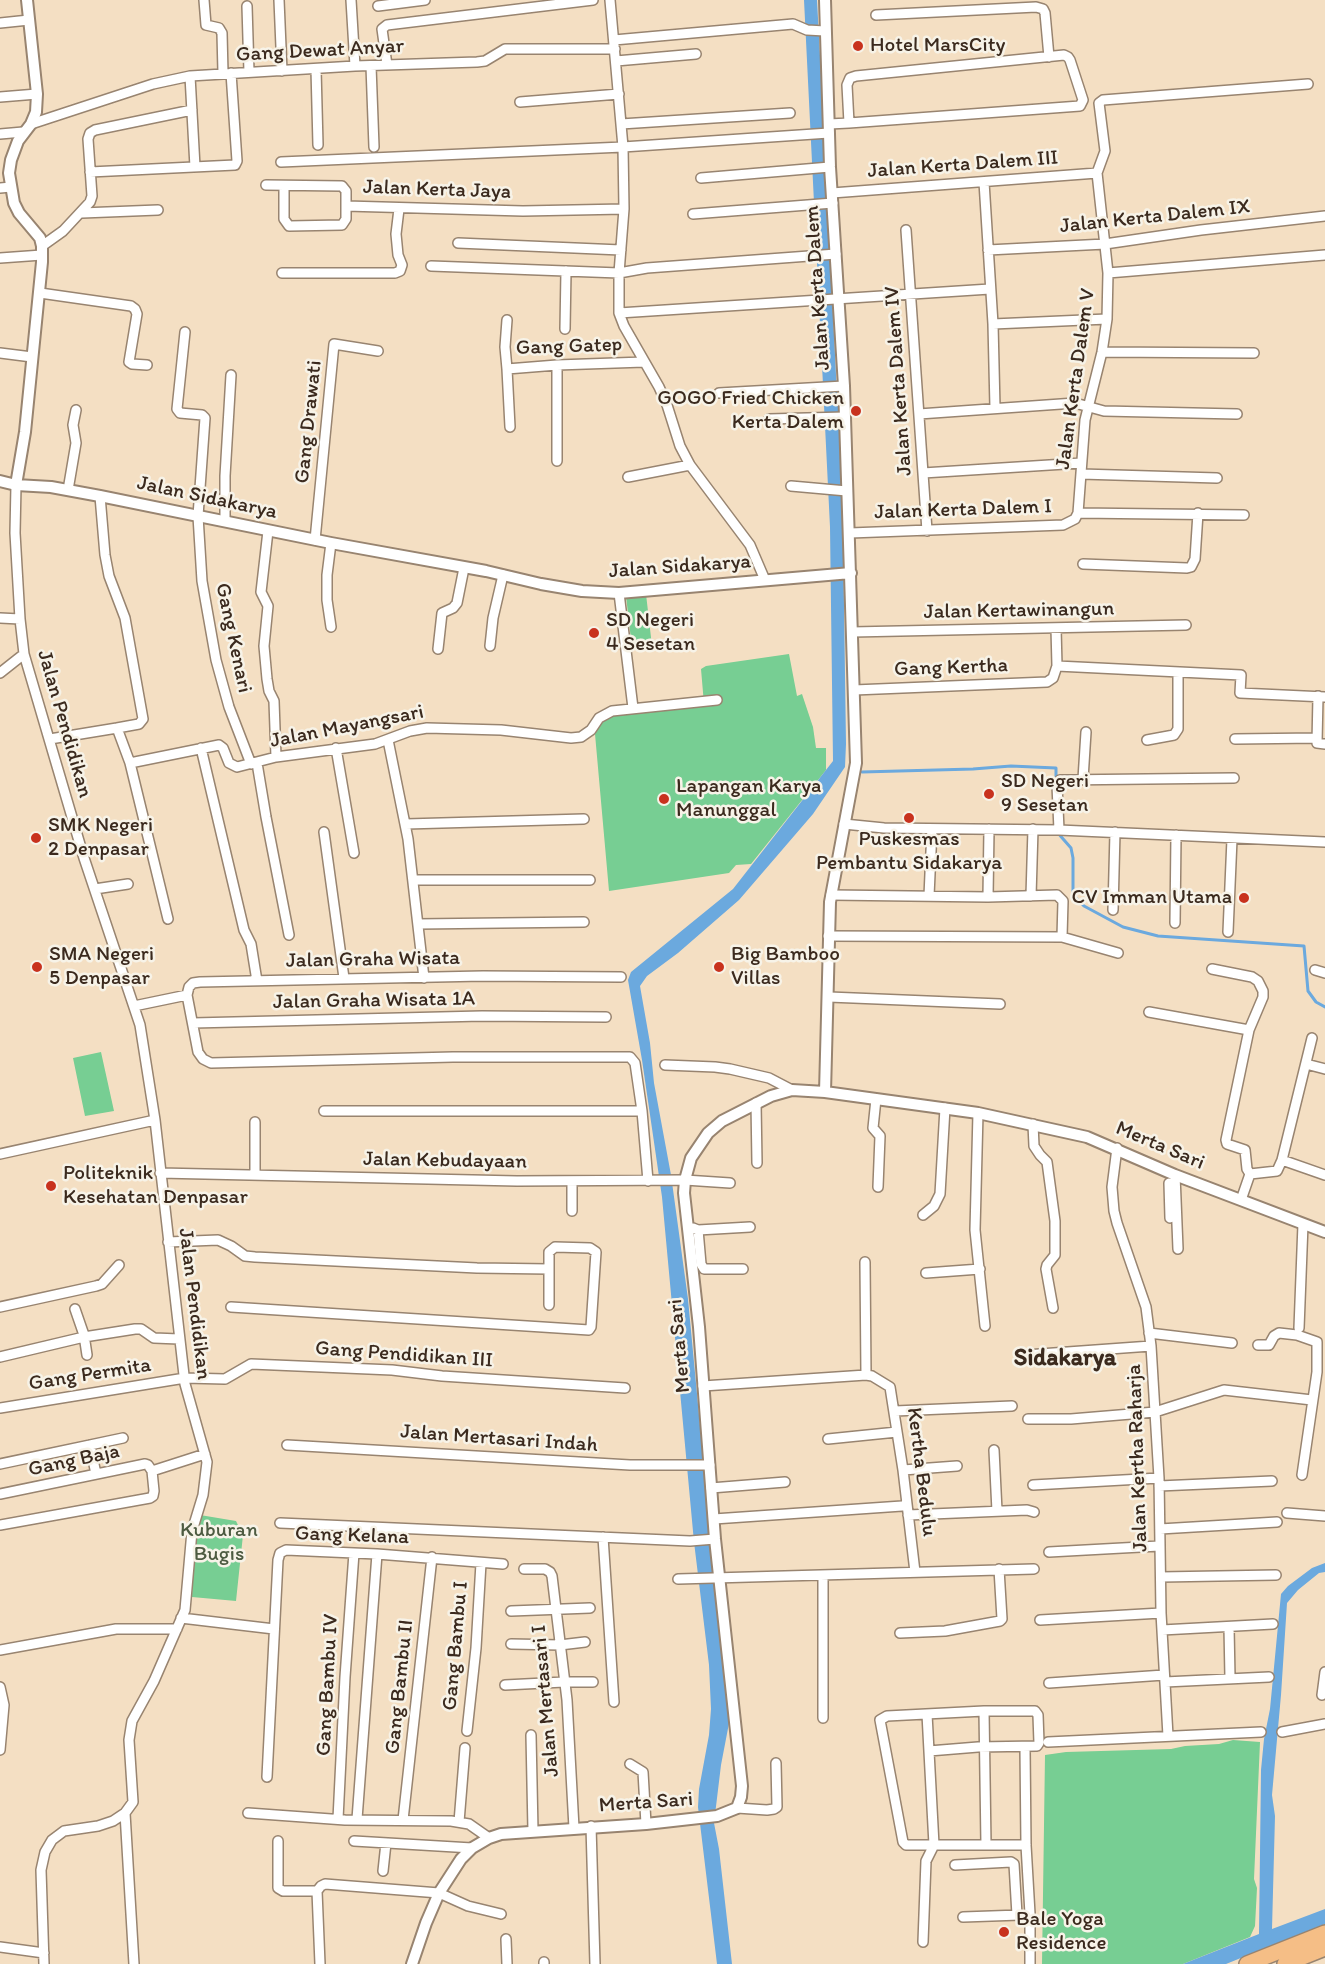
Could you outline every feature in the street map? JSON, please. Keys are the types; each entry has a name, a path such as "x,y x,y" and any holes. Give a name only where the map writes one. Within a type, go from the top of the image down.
{"highway":[{"path":"1289,1960 1325,1933"},
{"path":"1248,1964 1289,1960 1325,1948"}],"street":[{"path":"16,484 25,432 42,251 36,233 19,213 5,188 11,160 36,112 38,94 27,0"},
{"path":"90,172 236,164 222,33 219,28 206,25 204,0"},
{"path":"279,0 282,71"},
{"path":"351,0 355,66"},
{"path":"378,6 425,0"},
{"path":"387,65 382,30 387,25 593,0"},
{"path":"610,0 623,147 624,209 619,273 619,313 667,405 680,446 690,465 750,545 765,580"},
{"name":"Jalan Kerta Dalem","path":"825,0 823,30 829,167 845,491 850,533 848,573"},
{"path":"247,6 249,72"},
{"path":"876,15 1036,7 1043,9 1045,13 1049,57"},
{"path":"0,23 29,20"},
{"name":"Gang Dewat Anyar","path":"0,134 27,128 153,84 190,76 485,61 505,49 614,45 793,24 807,30 823,30"},
{"path":"616,61 696,54"},
{"path":"281,162 623,147 806,134 849,123 1082,105 1083,100 1068,57 852,76 848,85 849,123"},
{"path":"371,66 374,147"},
{"path":"315,69 318,145"},
{"path":"190,76 195,167"},
{"name":"Jalan Kerta Dalem V","path":"1077,515 1084,420 1102,352 1107,320 1108,273 1097,172 1105,151 1100,102 1308,84"},
{"path":"0,97 38,94"},
{"path":"520,102 619,94"},
{"path":"0,258 42,251 88,207 92,196 88,139 90,133 95,130 192,110"},
{"path":"621,124 790,113"},
{"path":"701,178 829,167"},
{"name":"Jalan Kerta Dalem III","path":"693,214 808,206 831,200 984,182 1097,172"},
{"path":"984,182 993,324 995,408"},
{"name":"Jalan Kerta Jaya","path":"266,185 342,186 345,189 346,206 523,211 624,209"},
{"path":"284,186 284,219 290,226 342,225 346,219 346,206"},
{"path":"282,273 395,273 400,271 402,265 398,255 396,234 399,209"},
{"path":"81,213 158,210"},
{"name":"Jalan Kerta Dalem IX","path":"988,250 1104,244 1325,216"},
{"name":"Jalan Kerta Dalem IV","path":"906,230 927,531"},
{"path":"458,243 621,250"},
{"path":"431,266 619,273 647,268 834,254"},
{"path":"1108,273 1325,255"},
{"path":"565,329 566,271"},
{"path":"619,313 990,289"},
{"path":"39,293 131,306 135,309 136,314 129,362 147,365"},
{"name":"Gang Gatep","path":"507,320 505,347 507,369 644,362"},
{"path":"993,324 1107,320"},
{"name":"Gang Kenari","path":"185,332 177,411 205,418 198,516 202,581 216,660 228,707 254,763 289,935"},
{"name":"Gang Drawati","path":"315,540 334,344 378,351"},
{"path":"1102,352 1254,353"},
{"path":"0,353 32,357"},
{"path":"557,365 557,462"},
{"path":"507,369 510,427"},
{"path":"225,521 225,476 231,375"},
{"path":"719,393 841,386"},
{"path":"920,414 1075,403 1104,411 1237,414"},
{"path":"68,490 76,443 74,425 76,410"},
{"path":"769,419 843,417"},
{"path":"628,477 690,465"},
{"path":"922,473 1081,469 1217,478"},
{"name":"Jalan Sidakarya","path":"0,481 100,496 562,588 619,592 848,573"},
{"name":"Jalan Pendidikan","path":"16,484 15,533 24,654 95,889 140,1025 155,1120 179,1339 185,1378 207,1462 203,1495 192,1531 187,1592 182,1618 154,1681 132,1720 129,1740 133,1802 125,1813 134,1964"},
{"path":"791,486 845,491"},
{"path":"50,739 139,724 143,719 125,618 109,576 100,496"},
{"path":"1083,564 1191,567 1195,559 1198,513"},
{"name":"Jalan Kerta Dalem I","path":"850,533 1063,525 1077,515 1198,513 1244,515"},
{"path":"268,531 261,592 268,606 264,646 269,691 274,701 276,757"},
{"path":"331,543 327,584 331,627"},
{"path":"438,649 442,613 453,608 457,603 464,568"},
{"path":"825,1092 831,895 856,762 848,573"},
{"path":"490,646 493,618 503,575"},
{"path":"619,592 633,708"},
{"path":"0,618 20,619"},
{"name":"Jalan Kertawinangun","path":"852,632 1186,625"},
{"path":"1056,628 1057,666 1241,675 1240,693 1321,696 1321,741 1235,739"},
{"path":"0,674 24,654"},
{"name":"Gang Kertha","path":"854,690 1050,681 1057,666"},
{"path":"1147,740 1173,735 1178,729 1178,672"},
{"name":"Jalan Mayangsari","path":"130,763 215,745 221,746 229,764 233,766 276,757 375,744 410,731 434,728 501,730 571,738 587,735 603,714 612,711 717,700"},
{"path":"117,728 130,763 168,919"},
{"path":"1083,779 1086,732"},
{"path":"388,740 406,824 424,978"},
{"path":"201,748 244,930 251,944 257,981"},
{"path":"336,748 354,853"},
{"path":"1059,830 1058,783 1060,780 1234,778"},
{"path":"406,824 584,819"},
{"path":"844,824 884,828 1033,829 1325,842"},
{"path":"929,896 932,829"},
{"path":"987,897 989,829"},
{"path":"1031,896 1033,829"},
{"path":"324,832 344,978"},
{"path":"1113,910 1115,832"},
{"path":"1175,922 1176,836"},
{"path":"1228,932 1232,838"},
{"path":"414,880 590,880"},
{"path":"95,889 128,884"},
{"path":"831,895 987,897 1056,894 1060,897 1063,907 1062,937"},
{"path":"418,924 584,922"},
{"path":"828,936 1062,937 1118,953"},
{"path":"1212,969 1252,977 1258,981 1263,990 1263,997 1249,1030 1226,1140 1227,1144 1245,1150 1246,1169 1250,1174"},
{"path":"1315,970 1325,973"},
{"name":"Jalan Graha Wisata","path":"134,1006 187,995 193,983 344,978 621,977"},
{"path":"187,995 198,1052 203,1059 212,1063 453,1057 624,1055 632,1058 635,1063 651,1181"},
{"path":"829,997 1000,1004"},
{"path":"1149,1012 1249,1030"},
{"name":"Jalan Graha Wisata 1A","path":"193,1023 606,1017"},
{"path":"1250,1174 1277,1171 1282,1160 1312,1038"},
{"path":"1306,1064 1325,1069"},
{"path":"665,1065 715,1067 769,1078 792,1090"},
{"name":"Merta Sari","path":"412,1964 439,1893 461,1859 472,1848 489,1838 501,1834 646,1824 717,1816 736,1808 741,1797 742,1786 713,1539 714,1519 707,1465 693,1228 680,1180 708,1132 722,1121 756,1103 792,1090 825,1092 978,1113 1087,1137 1172,1173 1325,1232"},
{"path":"876,1099 873,1128 880,1136 878,1187"},
{"path":"756,1103 757,1163"},
{"path":"923,1215 934,1206 940,1194 945,1108"},
{"path":"324,1112 642,1111"},
{"path":"978,1113 975,1230 985,1326"},
{"path":"0,1154 155,1120"},
{"path":"255,1122 255,1175"},
{"path":"1033,1124 1034,1146 1047,1162 1055,1221 1055,1256 1046,1269 1053,1308"},
{"name":"Jalan Kertha Raharja","path":"1117,1148 1112,1187 1114,1210 1142,1292 1151,1346 1159,1482 1161,1613 1168,1737"},
{"path":"1282,1160 1325,1175"},
{"name":"Jalan Kebudayaan","path":"160,1173 572,1181 680,1180 730,1183"},
{"path":"1170,1218 1172,1173"},
{"path":"1172,1173 1178,1249"},
{"path":"1241,1200 1250,1174"},
{"path":"572,1181 572,1210"},
{"path":"1299,1328 1303,1224"},
{"path":"743,1269 704,1269 693,1228 750,1227"},
{"path":"168,1242 218,1240 245,1256 255,1257 477,1268 549,1269"},
{"path":"231,1307 589,1330 596,1255 594,1250 590,1248 552,1248 549,1252 549,1305"},
{"path":"703,1386 866,1375 865,1262"},
{"path":"0,1307 96,1287 102,1284 119,1265"},
{"path":"926,1273 980,1269"},
{"path":"75,1309 87,1355"},
{"path":"0,1357 84,1337 141,1329 154,1338 179,1339"},
{"path":"1149,1333 1232,1343"},
{"path":"1258,1345 1269,1345 1274,1336 1279,1333 1297,1335 1316,1341 1318,1345 1321,1371 1312,1400 1302,1475"},
{"path":"1026,1355 1151,1346"},
{"name":"Gang Pendidikan III","path":"185,1378 225,1379 251,1364 257,1364 392,1370 442,1376 625,1388"},
{"name":"Kertha Bedulu","path":"866,1375 890,1387 915,1572"},
{"name":"Gang Permita","path":"0,1408 185,1378"},
{"path":"1028,1419 1071,1419 1155,1412 1224,1390 1312,1400"},
{"path":"895,1411 1012,1406"},
{"path":"828,1439 897,1432"},
{"path":"0,1464 123,1438"},
{"name":"Jalan Mertasari Indah","path":"287,1444 630,1465 707,1465"},
{"path":"90,1446 96,1474"},
{"path":"994,1450 997,1511"},
{"name":"Gang Baja","path":"152,1471 205,1454"},
{"name":"Gang Baja","path":"0,1494 145,1464 151,1467 154,1491 150,1498 0,1525"},
{"path":"903,1470 957,1467"},
{"path":"1033,1485 1272,1480"},
{"path":"711,1488 786,1482"},
{"path":"714,1519 902,1506"},
{"path":"908,1515 1027,1510 1034,1512"},
{"path":"1287,1513 1325,1516"},
{"path":"1160,1529 1277,1522"},
{"name":"Gang Kelana","path":"280,1523 690,1541 713,1539"},
{"path":"603,1537 614,1702"},
{"path":"1049,1552 1160,1546"},
{"name":"Gang Kelana","path":"267,1777 280,1553 286,1550 377,1554 503,1564"},
{"name":"Gang Bambu IV","path":"338,1819 354,1553"},
{"path":"357,1819 377,1554"},
{"name":"Gang Bambu II","path":"403,1820 432,1557"},
{"name":"Gang Bambu I","path":"467,1731 476,1648 481,1563"},
{"name":"Jalan Mertasari I","path":"524,1569 545,1569 550,1572 564,1682 574,1828"},
{"path":"900,1633 945,1631 1000,1621 1002,1619 999,1569"},
{"path":"678,1579 1034,1569"},
{"path":"823,1575 823,1718"},
{"path":"1161,1577 1276,1575"},
{"path":"512,1611 590,1608"},
{"path":"1040,1620 1161,1613"},
{"path":"182,1618 274,1629"},
{"path":"1162,1630 1274,1624"},
{"path":"1229,1627 1230,1678"},
{"path":"0,1650 116,1629 177,1629"},
{"path":"511,1644 560,1645 585,1642"},
{"path":"1322,1695 1325,1672"},
{"path":"1049,1683 1269,1677"},
{"path":"505,1685 593,1682"},
{"path":"0,1687 4,1705 0,1749"},
{"path":"984,1711 986,1845"},
{"path":"929,1751 1037,1746 1039,1743 1038,1715 1035,1711 887,1716 880,1720 903,1842 910,1846 1026,1845"},
{"path":"923,1942 926,1861 934,1845 927,1714"},
{"path":"1282,1732 1325,1724"},
{"path":"1048,1743 1261,1732"},
{"path":"531,1736 533,1831"},
{"path":"459,1822 465,1748"},
{"path":"1025,1748 1030,1964"},
{"path":"736,1808 767,1810 777,1806 776,1763"},
{"path":"630,1764 643,1772 646,1824"},
{"path":"44,1964 41,1870 45,1852 52,1840 64,1831 98,1826 113,1821 125,1813"},
{"path":"248,1813 338,1819 459,1822 469,1824 489,1838"},
{"path":"591,1826 594,1964"},
{"path":"354,1840 472,1848"},
{"path":"278,1841 278,1888 284,1891 317,1892"},
{"path":"383,1870 386,1843"},
{"path":"955,1865 1011,1862 1014,1864 1017,1915"},
{"path":"320,1964 317,1892 321,1886 330,1884 439,1893 468,1906 501,1914"},
{"path":"963,1917 1030,1914"},
{"path":"506,1939 507,1964"},
{"path":"0,1947 44,1953"}],"green space":[{"path":"646,594 652,646 632,648 626,596"},
{"path":"789,654 797,696 802,694 813,727 816,748 826,748 826,770 751,864 736,865 729,873 609,891 595,734 599,724 613,713 704,704 701,669 706,666"},
{"path":"101,1052 114,1111 85,1116 73,1058"},
{"name":"Kuburan Bugis","path":"200,1515 236,1521 243,1535 236,1601 192,1597 195,1535"},
{"path":"1233,1740 1260,1742 1254,1879 1257,1888 1255,1926 1250,1937 1183,1964 1042,1964 1045,1755 1066,1752 1171,1749 1219,1744"}],"water":[{"path":"804,0 817,0 842,465 845,767 813,814 739,900 678,953 647,976 640,986 654,1083 671,1175 688,1299 724,1679 730,1718 721,1765 714,1823 732,1964 717,1964 698,1807 709,1735 711,1709 709,1665 694,1542 662,1197 628,980 631,972 733,889 833,761 830,527"},
{"path":"1325,1563 1325,1572 1319,1573 1298,1590 1287,1603 1272,1795 1275,1816 1272,1929 1325,1909 1325,1924 1226,1964 1183,1964 1259,1934 1261,1770 1270,1709 1281,1594 1312,1568"}],"waterway":[{"path":"862,772 1011,766 1056,768 1056,782"},
{"path":"1057,832 1071,848 1073,895 1084,906 1123,927 1158,936 1304,946 1308,991 1316,1002 1325,1007"}],"place":[{"name":"Hotel MarsCity","path":"858,46"},
{"name":"GOGO Fried Chicken Kerta Dalem","path":"856,411"},
{"name":"SD Negeri 4 Sesetan","path":"594,633"},
{"name":"SD Negeri 9 Sesetan","path":"989,794"},
{"name":"Lapangan Karya Manunggal","path":"664,799"},
{"name":"Puskesmas Pembantu Sidakarya","path":"909,818"},
{"name":"SMK Negeri 2 Denpasar","path":"36,838"},
{"name":"CV Imman Utama","path":"1244,898"},
{"name":"SMA Negeri 5 Denpasar","path":"37,967"},
{"name":"Big Bamboo Villas","path":"719,967"},
{"name":"Politeknik Kesehatan Denpasar","path":"51,1186"},
{"name":"Bale Yoga Residence","path":"1004,1932"}],"district":[{"name":"Sidakarya","path":"1065,1359"}]}
